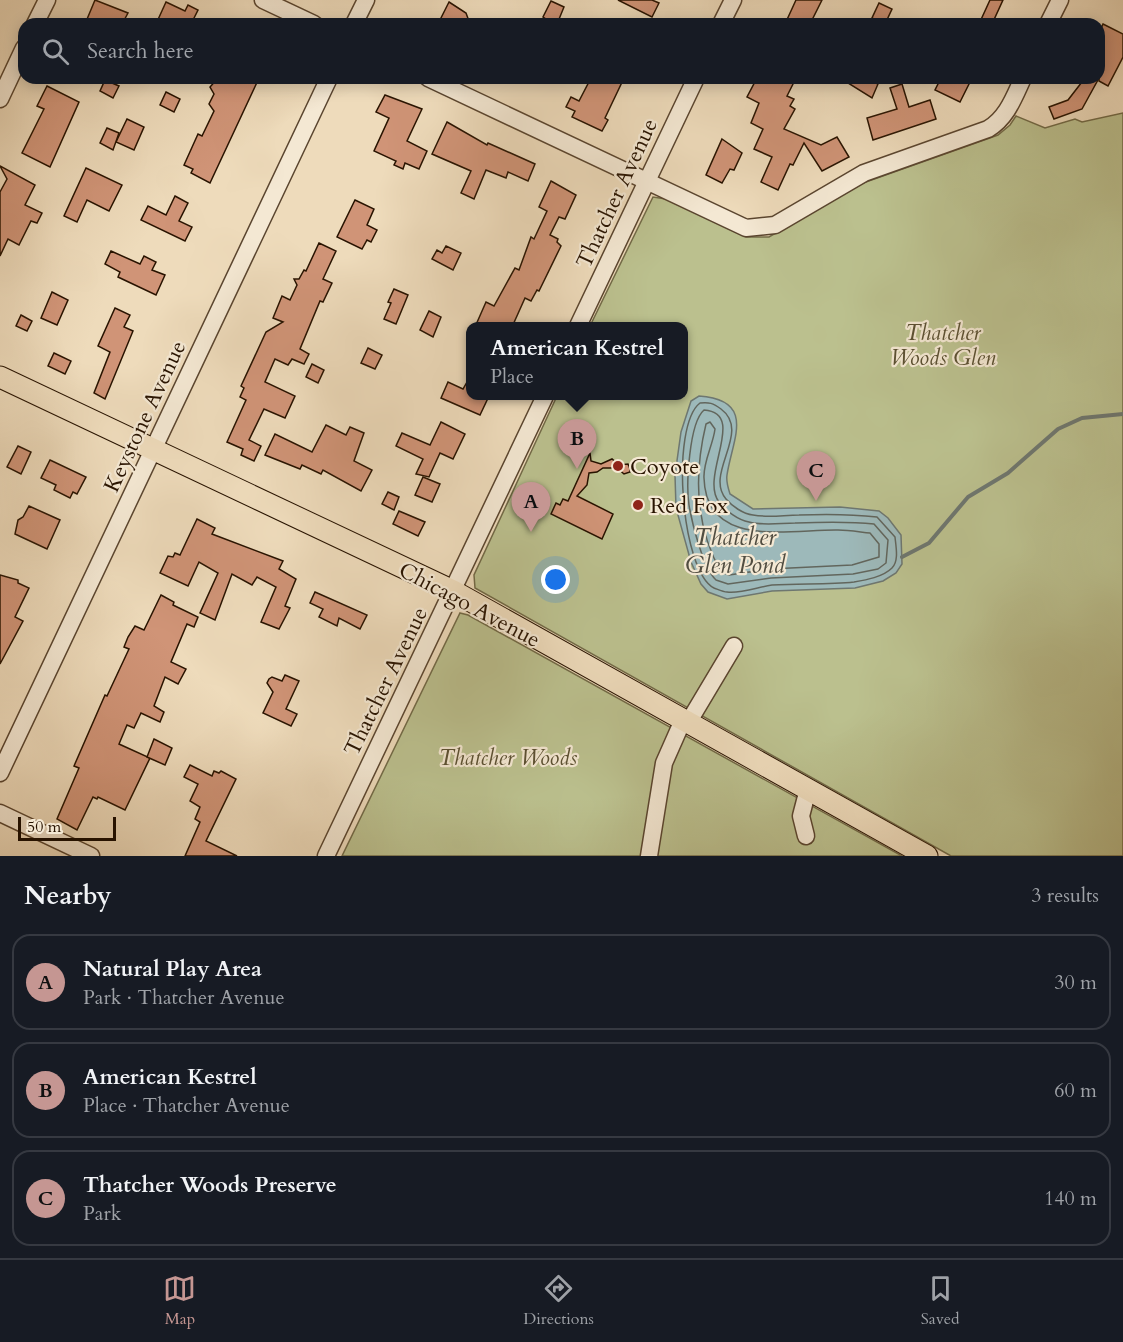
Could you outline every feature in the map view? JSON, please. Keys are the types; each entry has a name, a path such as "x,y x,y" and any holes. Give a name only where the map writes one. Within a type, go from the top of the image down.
{"main road":[{"name":"Chicago Avenue","path":"0,377 453,591 927,856"}],"street":[{"path":"38,18 47,0"},
{"path":"263,0 301,18"},
{"path":"357,18 366,0"},
{"path":"724,18 733,0"},
{"path":"1051,18 1060,0"},
{"path":"0,99 18,61"},
{"name":"Keystone Avenue","path":"0,772 326,84"},
{"path":"441,84 746,228 775,225 864,173 999,123 1020,84"},
{"name":"Thatcher Avenue","path":"580,322 693,84"},
{"name":"Thatcher Avenue","path":"326,856 543,400"},
{"path":"649,856 663,763 686,721 734,646"},
{"path":"806,836 801,808 808,789"},
{"path":"0,813 91,856"}],"green space":[{"name":"Thatcher Woods Glen","path":"1123,113 1123,856 951,856 475,588 474,575 555,400 688,400 688,322 592,322 653,197 666,199 746,237 769,237 863,183 998,135 1010,125 1016,116 1045,128 1075,119 1082,122"},
{"name":"Thatcher Woods","path":"460,613 468,615 902,856 342,856"}],"water":[{"name":"Thatcher Glen Pond","path":"699,396 717,399 729,405 735,414 736,436 727,477 730,494 753,509 840,507 879,511 888,518 901,535 902,564 896,573 883,581 855,588 772,591 727,599 708,592 701,584 691,562 676,508 675,475 681,432 691,401"}],"building":[{"path":"95,0 128,13 125,18 88,18"},
{"path":"618,0 652,0 659,3 652,17"},
{"path":"796,0 822,0 813,18 788,18"},
{"path":"990,0 1003,0 995,18 982,18"},
{"path":"551,1 564,7 559,18 543,17"},
{"path":"166,2 185,11 188,5 198,10 194,18 159,18"},
{"path":"449,2 466,13 468,18 441,18"},
{"path":"879,3 892,9 888,18 872,18"},
{"path":"1105,25 1123,34 1123,57 1108,86 1104,84"},
{"path":"103,84 119,86 113,98 100,91"},
{"path":"213,84 256,84 210,183 191,173 193,169 184,165 198,134 202,136 214,111 209,104 214,94 210,87"},
{"path":"588,84 621,84 605,118 608,120 602,131 572,117 575,111 566,107 571,97 579,101"},
{"path":"754,84 793,84 787,96 794,99 790,106 795,109 784,129 821,145 837,137 849,157 822,171 804,143 793,165 790,164 778,190 761,182 772,157 754,149 763,129 751,123 759,103 747,97"},
{"path":"850,84 878,84 872,98"},
{"path":"902,84 909,107 930,100 936,119 873,140 867,118 897,109 890,88"},
{"path":"938,84 969,84 960,102 935,90"},
{"path":"1080,84 1096,84 1082,109 1054,119 1049,107 1068,100"},
{"path":"47,86 79,102 50,167 22,153 44,109 37,106"},
{"path":"166,92 180,99 174,112 160,105"},
{"path":"385,95 422,109 407,141 427,151 419,169 405,163 403,169 394,165 396,161 374,151 389,118 376,112"},
{"path":"127,119 144,127 134,150 116,142"},
{"path":"447,122 487,145 488,143 535,164 528,181 508,172 506,178 486,170 474,199 461,193 471,171 432,154"},
{"path":"107,128 119,133 113,150 100,143"},
{"path":"722,139 742,153 734,170 730,169 722,183 706,175"},
{"path":"0,166 35,185 25,205 42,213 37,223 31,221 19,245 8,239 0,256 0,192 7,179"},
{"path":"86,168 122,185 109,211 87,200 77,222 64,216"},
{"path":"551,181 576,195 565,219 559,217 550,235 558,239 557,242 561,246 539,291 537,290 531,301 525,298 514,322 477,322 486,302 494,306 515,268 519,270 531,237 534,239 547,211 539,207"},
{"path":"175,196 188,203 179,221 192,227 185,241 141,220 148,206 166,215"},
{"path":"355,200 374,209 367,225 377,230 371,242 367,240 362,249 337,237"},
{"path":"319,243 336,251 323,279 332,283 323,302 320,301 300,349 309,354 304,364 292,359 288,365 275,359 265,382 295,396 285,418 264,409 249,440 261,446 254,461 241,455 243,449 227,442 246,400 240,397 244,388 241,386 266,332 283,322 273,318 282,296 290,300 297,285 294,279 299,279 304,270 306,271"},
{"path":"446,246 461,253 453,270 432,259 437,250 442,253"},
{"path":"111,251 140,264 144,256 156,262 152,270 165,275 156,295 118,277 120,272 105,264"},
{"path":"394,289 408,295 396,324 384,319"},
{"path":"52,292 68,300 57,325 41,318"},
{"path":"115,308 130,315 124,327 133,331 105,399 94,393 110,352 98,346"},
{"path":"429,311 441,317 433,337 420,330"},
{"path":"21,315 32,321 27,331 16,326"},
{"path":"368,348 382,355 375,369 361,363"},
{"path":"54,353 71,361 65,374 48,366"},
{"path":"312,364 324,370 318,383 306,377"},
{"path":"448,382 463,389 466,384 466,400 487,400 480,415 441,398"},
{"path":"441,422 465,434 453,459 440,453 429,477 416,474 423,459 396,446 402,433 430,445"},
{"path":"326,425 346,435 350,427 364,433 354,461 372,470 361,491 323,470 321,474 302,465 300,469 265,455 275,434 312,452"},
{"path":"18,446 31,452 21,474 7,467"},
{"path":"590,453 591,461 601,464 612,459 619,465 628,464 630,469 630,472 624,474 617,468 603,468 589,473 587,485 577,496 613,514 602,539 551,514 556,503 560,505 563,499 568,501"},
{"path":"50,460 86,477 77,494 73,492 70,498 54,490 56,485 41,478"},
{"path":"423,477 440,484 432,502 415,495"},
{"path":"388,492 399,497 394,510 382,504"},
{"path":"29,506 60,520 47,549 15,534 18,520 23,517"},
{"path":"399,511 425,522 418,536 393,524"},
{"path":"197,519 215,528 212,534 283,561 279,569 296,579 285,606 290,608 279,629 261,622 276,587 257,577 252,585 232,574 215,620 200,613 218,573 199,562 188,586 160,573 168,556 173,557 175,553 180,555"},
{"path":"0,575 18,580 18,583 29,588 15,617 23,621 0,664"},
{"path":"315,592 367,615 360,629 339,618 337,626 319,617 323,609 310,603"},
{"path":"161,595 174,602 173,605 198,617 194,627 187,624 171,662 186,669 178,684 165,677 154,706 164,712 160,722 141,713 134,728 127,725 119,744 150,758 125,810 98,797 97,799 93,797 77,830 57,819 79,768 74,766 105,695 107,696 129,649 124,647 128,637 135,626 144,630"},
{"path":"285,675 299,681 286,709 297,714 291,726 263,713 273,692 267,683 269,679 272,677 282,681"},
{"path":"154,739 172,748 165,765 147,757"},
{"path":"190,765 212,776 214,771 219,773 221,771 236,779 206,841 237,856 185,856 200,822 195,819 200,807 190,801 198,784 184,777"}],"waterway":[{"path":"902,557 929,543 968,497 1008,473 1058,429 1082,418 1123,414"}],"place":[{"name":"Coyote","path":"618,466"},
{"name":"American Kestrel","path":"577,469"},
{"name":"Thatcher Woods Preserve","path":"816,501"},
{"name":"Red Fox","path":"638,505"},
{"name":"Natural Play Area","path":"531,532"}]}
